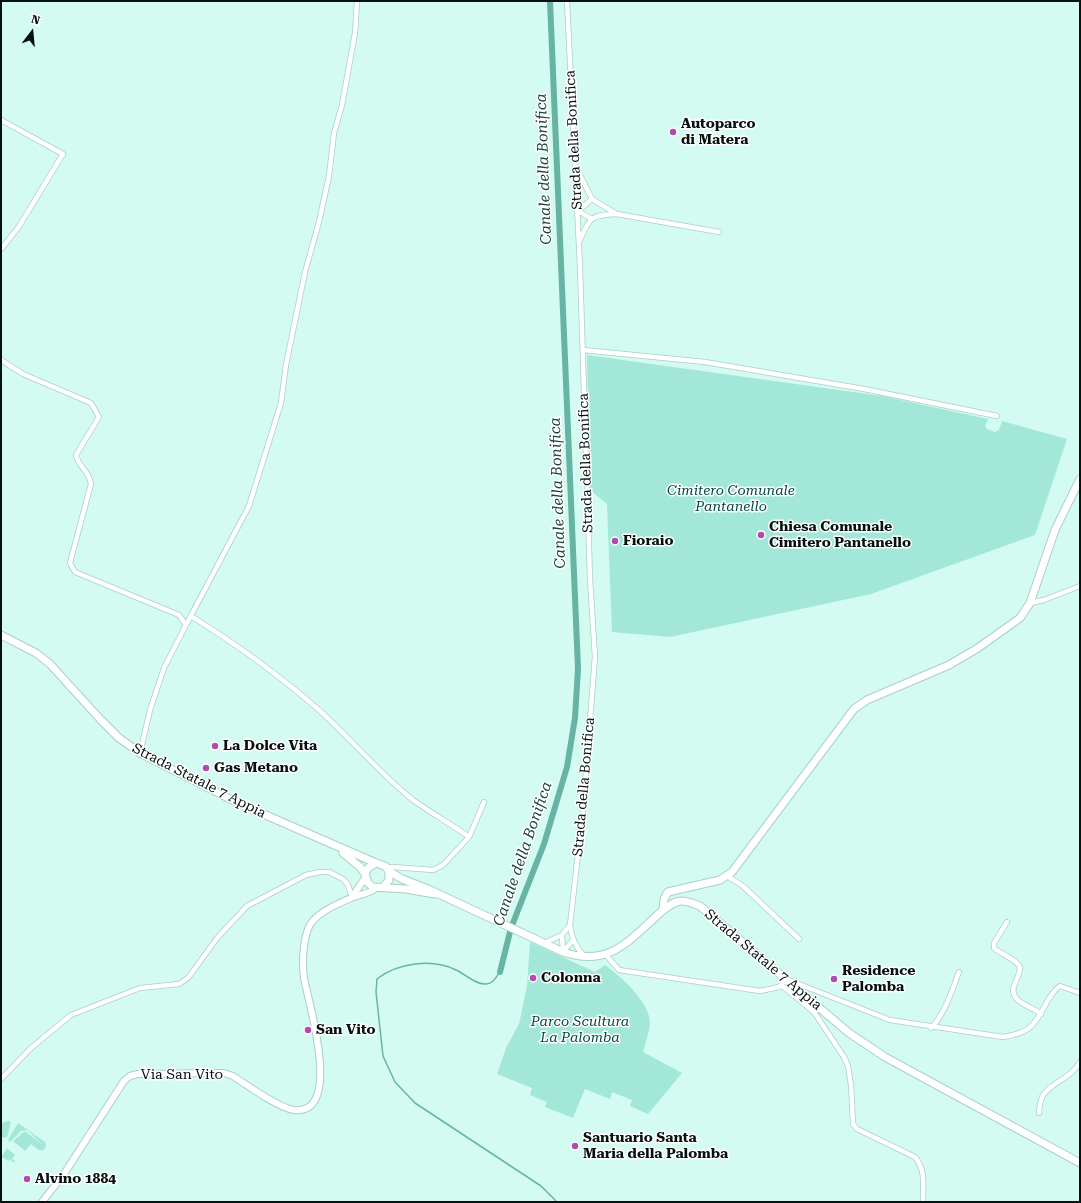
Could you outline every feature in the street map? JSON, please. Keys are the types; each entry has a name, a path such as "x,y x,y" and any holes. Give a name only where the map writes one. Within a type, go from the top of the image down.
{"main road":[{"path":"663,910 664,899 668,892 720,880 732,872 854,709 867,700 949,665 978,648 1020,618 1030,603 1055,530 1080,479"},
{"name":"Strada Statale 7 Appia","path":"1,636 36,653 50,664 119,738 140,753 238,803 337,848 382,864 402,879 438,894 563,952 585,958 606,955 620,949 632,940 672,903 681,901 700,906 849,1033 885,1057 1080,1163"},
{"name":"Strada Statale 7 Appia","path":"337,848 350,857 365,876 370,886 438,894"},
{"path":"365,876 368,868 376,863"},
{"path":"380,888 389,880 388,869"}],"street":[{"path":"140,753 150,710 164,668 249,506 281,403 286,365 305,272 319,222 329,176 334,133 342,105 355,33 357,1"},
{"name":"Strada della Bonifica","path":"568,1 578,211 590,579 595,656 583,809 570,924"},
{"path":"1,120 63,154 18,228 1,248"},
{"path":"575,165 592,199 617,214"},
{"path":"592,199 578,211 592,219"},
{"path":"579,242 589,221 600,214 617,214 719,232"},
{"path":"583,350 705,362 864,389 997,416"},
{"path":"1,360 23,374 91,403 99,417 76,455 77,461 88,471 91,484 70,563 75,572 179,615 186,625"},
{"path":"1030,603 1044,600 1080,586"},
{"path":"191,616 230,641 271,671 318,709 375,766 413,800 469,837"},
{"path":"388,869 398,867 433,870 443,864 469,837 484,802"},
{"path":"1,1079 31,1048 71,1015 140,988 179,984 188,978 218,938 247,906 306,875 329,872 343,879 348,885 352,897"},
{"name":"Via San Vito","path":"352,897 365,876"},
{"path":"727,876 736,880 743,886 800,939"},
{"name":"Via San Vito","path":"42,1202 64,1174 124,1081 130,1076 138,1074 224,1073 233,1076 285,1108 302,1110 314,1102 320,1081 320,1057 314,1020 304,977 305,940 308,930 314,920 352,897 372,892 380,888"},
{"path":"1007,922 994,943 994,948 1018,963 1020,967 1013,994 1016,999 1041,1014"},
{"path":"544,943 562,935 570,924"},
{"path":"570,924 576,948 585,958"},
{"path":"562,935 563,952"},
{"path":"563,952 573,940"},
{"path":"606,955 619,970 760,991 782,986 786,979 890,1020 931,1028 1003,1037 1017,1035 1027,1031 1041,1014 1054,989 1060,986 1080,994"},
{"path":"931,1028 937,1022 959,972"},
{"path":"782,986 814,1012 844,1058 848,1066 851,1085 853,1124 861,1131 915,1157 920,1164 924,1181 923,1202"},
{"path":"1039,1113 1042,1097 1049,1089 1070,1075 1080,1062"}],"green space":[{"name":"Cimitero Comunale Pantanello","path":"587,355 882,396 988,419 985,426 987,429 995,432 999,430 1002,421 1067,439 1035,535 871,594 670,637 612,632 607,504 590,490"},
{"name":"Parco Scultura La Palomba","path":"530,942 595,972 605,965 626,982 645,1006 650,1026 643,1052 682,1073 648,1114 630,1106 632,1100 612,1092 610,1099 585,1089 573,1118 545,1107 547,1102 530,1095 532,1088 497,1074 506,1048 519,1024 527,986"},
{"path":"8,1121 11,1122 7,1137 1,1138 1,1124"},
{"path":"18,1123 45,1142 46,1146 44,1150 39,1150 31,1144 25,1151 13,1141 25,1131 43,1145 27,1130 21,1131 10,1142 8,1140"},
{"path":"7,1148 15,1155 12,1159 15,1161 14,1163 10,1159 8,1161 2,1157 1,1158"}],"waterway":[{"name":"Canale della Bonifica","path":"500,972 511,928 544,844 567,767 575,718 578,669 550,1"},
{"path":"500,972 491,983 482,984 447,966 426,963 394,969 377,979 376,992 383,1056 395,1082 415,1103 541,1186 557,1202"}],"place":[{"name":"Autoparco di Matera","path":"673,132"},
{"name":"Chiesa Comunale Cimitero Pantanello","path":"761,535"},
{"name":"Fioraio","path":"615,541"},
{"name":"La Dolce Vita","path":"215,746"},
{"name":"Gas Metano","path":"206,768"},
{"name":"Colonna","path":"533,978"},
{"name":"Residence Palomba","path":"834,979"},
{"name":"San Vito","path":"308,1030"},
{"name":"Santuario Santa Maria della Palomba","path":"575,1146"},
{"name":"Alvino 1884","path":"27,1179"}]}
